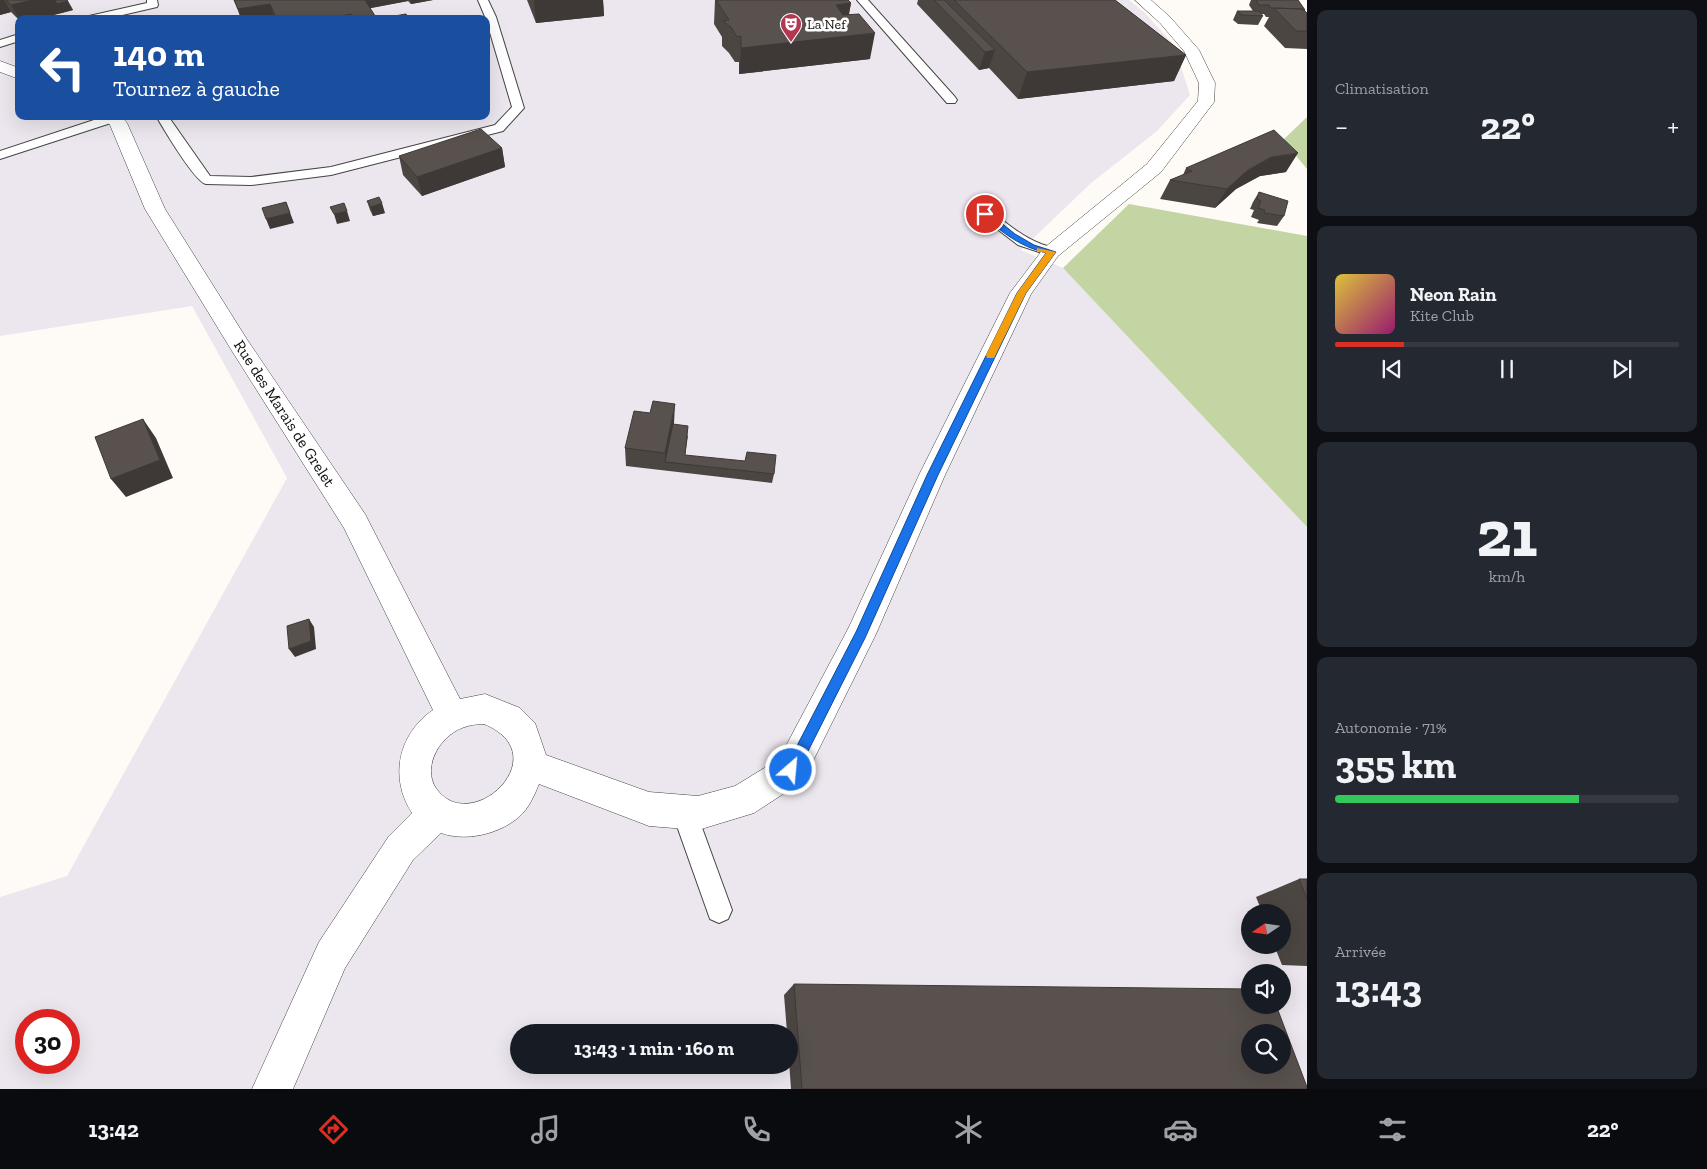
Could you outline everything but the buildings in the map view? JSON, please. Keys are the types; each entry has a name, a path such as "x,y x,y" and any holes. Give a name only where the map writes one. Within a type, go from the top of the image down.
{"street":[{"path":"531,765 649,809 698,813 742,801 791,770 861,634 932,475 1021,293 1051,252 1154,168 1206,102 1207,83 1190,50 1164,20 1142,0"},
{"path":"0,66 15,72"},
{"name":"Rue des Marais de Grelet","path":"115,120 118,123 155,209 240,346 356,522 452,716"},
{"path":"485,709 501,713 515,722 524,734 530,749 531,765 524,784 512,801 495,814 475,820 455,820 437,813 420,797 414,780 415,762 422,744 430,732 452,716 469,710 485,709"},
{"path":"272,1089 332,956 401,848 437,813"}],"lane":[{"path":"107,15 153,5 152,0"},
{"path":"165,120 193,164 206,180 251,181 331,171 499,128 518,108 491,17 483,0"},
{"path":"862,0 951,100"},
{"path":"0,44 15,39"},
{"path":"0,155 103,120"},
{"path":"985,214 1012,236 1031,247 1051,252"},
{"path":"684,812 719,910"}],"shaded area":[{"path":"0,0 1129,0 1145,13 1174,45 1190,95 1157,131 1090,184 1021,250 1063,268 1307,527 1307,1089 0,1089 0,897 67,876 287,478 192,306 0,336"}],"green space":[{"path":"1307,117 1307,169 1283,140"},
{"path":"1129,204 1307,236 1307,527 1063,268"}],"slow traffic":[{"path":"991,355 1021,293 1051,252 1040,249"}],"place":[{"name":"La Nef","path":"791,43"}],"route":[{"path":"791,770 861,634 932,475 1021,293 1051,252 1031,247 1012,236 985,214"}]}
